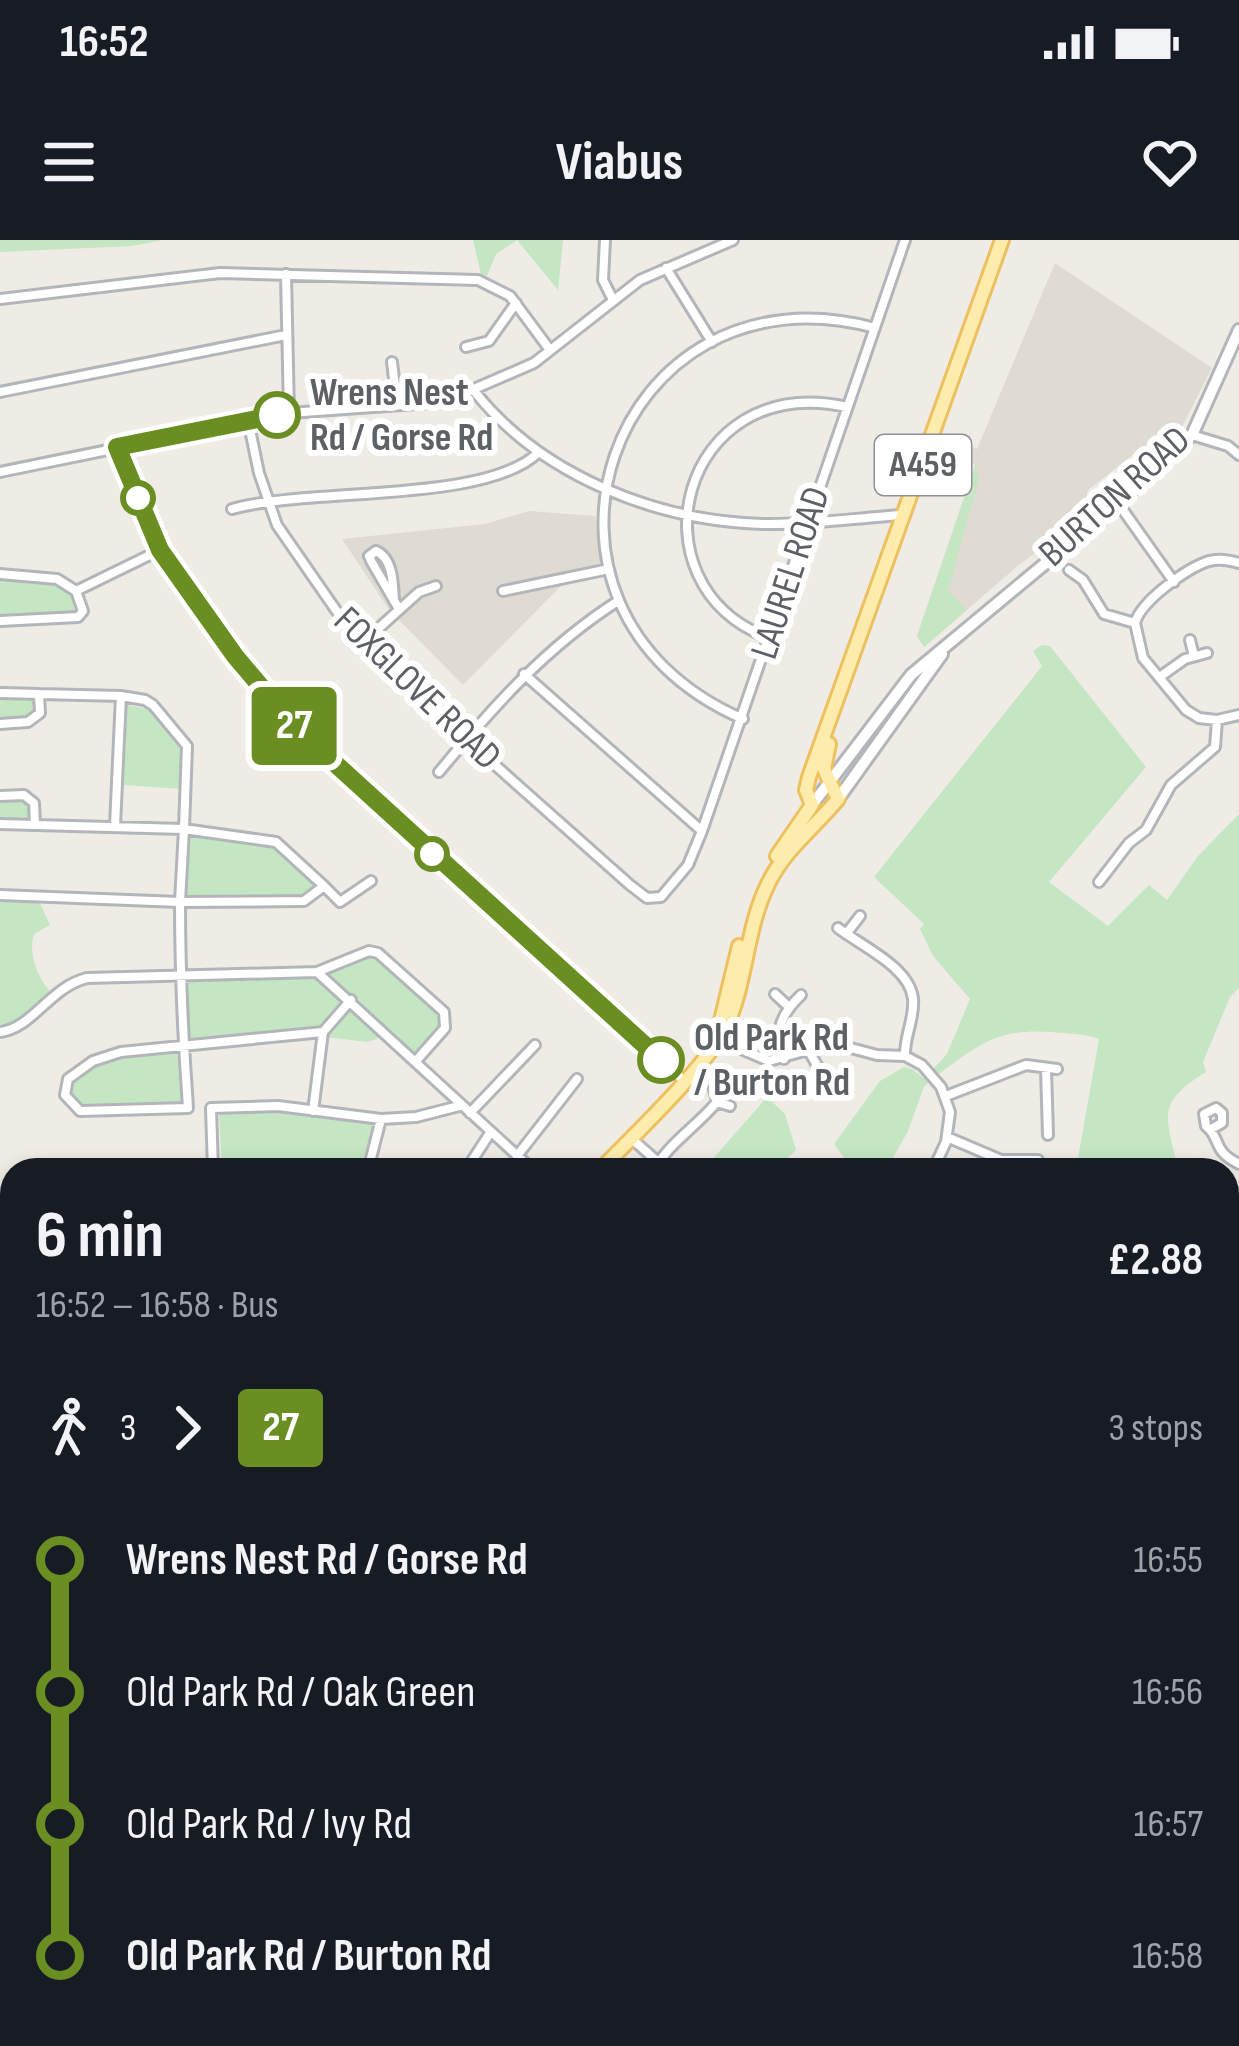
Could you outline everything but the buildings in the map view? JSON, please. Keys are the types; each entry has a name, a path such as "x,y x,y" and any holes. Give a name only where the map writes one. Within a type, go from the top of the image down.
{"main road":[{"name":"A459","path":"717,1038 740,940 758,892 812,805 806,790 809,777 1002,240"},
{"name":"BURTON ROAD","path":"812,805 911,675 1118,503 1192,435 1239,330"},
{"name":"BURTON ROAD","path":"834,803 954,637"},
{"name":"A459","path":"612,1158 726,1026 768,883 789,851 834,803 824,769 843,690"},
{"path":"845,762 875,731 886,734"},
{"path":"812,805 834,803"}],"street":[{"path":"604,240 603,280 612,298"},
{"path":"0,472 289,413 444,402 513,375 612,298 666,268 733,240"},
{"name":"LAUREL ROAD","path":"661,897 688,865 743,719 905,240"},
{"path":"666,268 712,342"},
{"path":"0,299 220,273 478,280 516,304 550,350"},
{"path":"286,274 289,413"},
{"path":"466,347 489,341 516,304"},
{"path":"743,719 712,706 658,664 618,601 603,513 615,452 644,398 685,358 712,342 794,317 875,328"},
{"path":"0,392 286,335"},
{"path":"392,362 397,404"},
{"path":"475,392 508,428 539,452 605,488 687,515 808,524 906,514"},
{"path":"769,638 752,632 714,599 693,560 687,515 699,468 733,427 769,409 798,400 847,407"},
{"name":"FOXGLOVE ROAD","path":"248,420 277,525 360,645 630,885 647,898 661,897"},
{"path":"1192,435 1239,454"},
{"path":"117,447 160,550 235,656 295,727 683,1080"},
{"path":"232,509 267,500 457,485 509,472 529,463 539,452"},
{"path":"1118,503 1174,582"},
{"path":"76,591 160,550"},
{"path":"376,551 388,564 396,605 370,561 376,551"},
{"path":"1239,563 1210,561 1144,604 1135,623 1143,658 1186,710 1198,718 1216,720 1239,715"},
{"path":"503,591 609,569"},
{"path":"1070,569 1083,571 1104,614 1135,623"},
{"path":"0,574 57,579 76,591 83,611 78,617 0,621"},
{"path":"360,645 396,605 436,586"},
{"path":"439,772 524,674 618,601"},
{"path":"1190,640 1194,656"},
{"path":"1161,676 1208,653"},
{"path":"524,674 701,831"},
{"path":"0,693 145,700 187,746 180,973 188,1108"},
{"path":"0,724 35,718 40,713 39,694"},
{"path":"115,826 121,697"},
{"path":"1099,882 1129,843 1146,830 1171,785 1215,748 1216,720"},
{"path":"0,796 24,795 34,803 35,825"},
{"path":"0,824 184,830 276,842 340,902 371,881"},
{"path":"1106,855 1115,862"},
{"path":"0,895 304,901 324,886"},
{"path":"860,916 842,931 898,971 911,991 905,1056"},
{"path":"0,1046 4,1032 71,982 180,973 317,972 363,953 378,953 444,1012 447,1024 415,1062"},
{"path":"317,972 518,1156 577,1079"},
{"path":"775,994 789,1007"},
{"path":"784,1059 778,1031 789,1007 801,995"},
{"path":"314,1111 323,1032 351,1000"},
{"path":"323,1032 121,1052 93,1060 68,1079 65,1094 80,1111 278,1106 381,1119 416,1118 461,1105"},
{"path":"717,1038 753,1057 784,1059 842,1043 877,1055 905,1056 924,1066 946,1096 950,1112 938,1158"},
{"path":"470,1113 535,1045"},
{"path":"808,1051 826,1080 840,1079"},
{"path":"946,1096 1026,1065 1052,1069 1045,1101 1054,1119 1048,1135"},
{"path":"714,1089 717,1102"},
{"path":"717,1102 730,1106"},
{"path":"664,1158 717,1102"},
{"path":"211,1108 213,1158"},
{"path":"371,1158 381,1119"},
{"path":"1210,1129 1228,1158"},
{"path":"474,1158 490,1133"},
{"path":"947,1137 995,1158"},
{"path":"631,1138 649,1158"}],"shaded area":[{"path":"1055,263 1212,368 1182,427 1164,440 1151,441 1088,490 1083,518 1020,564 924,647 917,636 975,465 936,449 941,437 977,449"},
{"path":"529,511 595,516 603,577 563,584 463,685 390,611 342,539 485,524"}],"green space":[{"path":"0,240 163,240 132,246 0,252"},
{"path":"473,240 517,240 496,254 487,276 481,274"},
{"path":"517,240 563,240 558,290"},
{"path":"976,464 979,479 948,591 967,610 924,647 917,636"},
{"path":"0,581 56,582 72,590 77,613 72,617 0,618"},
{"path":"1050,646 1146,767 1049,882 1108,926 1149,885 1167,900 1198,856 1239,814 1239,988 1230,997 1203,1062 1206,1072 1171,1103 1168,1124 1175,1158 1078,1158 1099,1039 1034,1031 1003,1036 938,1075 933,1069 947,1054 970,999 933,956 920,929 924,924 874,877 1042,666 1033,651"},
{"path":"0,698 37,698 37,710 29,719 0,720"},
{"path":"127,705 149,709 184,747 182,789 124,785"},
{"path":"24,798 31,809 29,818 0,820 0,799"},
{"path":"195,835 278,848 317,886 307,897 189,898 184,893 188,838"},
{"path":"0,901 39,901 50,925 34,934 32,949 50,991 5,1026 0,1024"},
{"path":"365,957 379,958 441,1015 442,1026 419,1053 410,1051 328,974 334,967"},
{"path":"302,976 323,980 346,1002 322,1028 189,1045 188,980"},
{"path":"352,1008 383,1037 367,1042 326,1037"},
{"path":"177,1054 181,1102 176,1105 81,1107 69,1094 69,1083 91,1066 128,1055"},
{"path":"904,1067 929,1082 893,1158 844,1158 834,1144 880,1081"},
{"path":"767,1097 785,1114 796,1150 788,1158 714,1158"},
{"path":"281,1111 373,1125 363,1158 221,1158 219,1113"}],"bus line":[{"name":"27","path":"277,415 117,447 160,550 235,656 295,727 661,1060"}],"place":[{"name":"Wrens Nest Rd / Gorse Rd","path":"277,415"},
{"name":"Old Park Rd / Burton Rd","path":"661,1060"}]}
